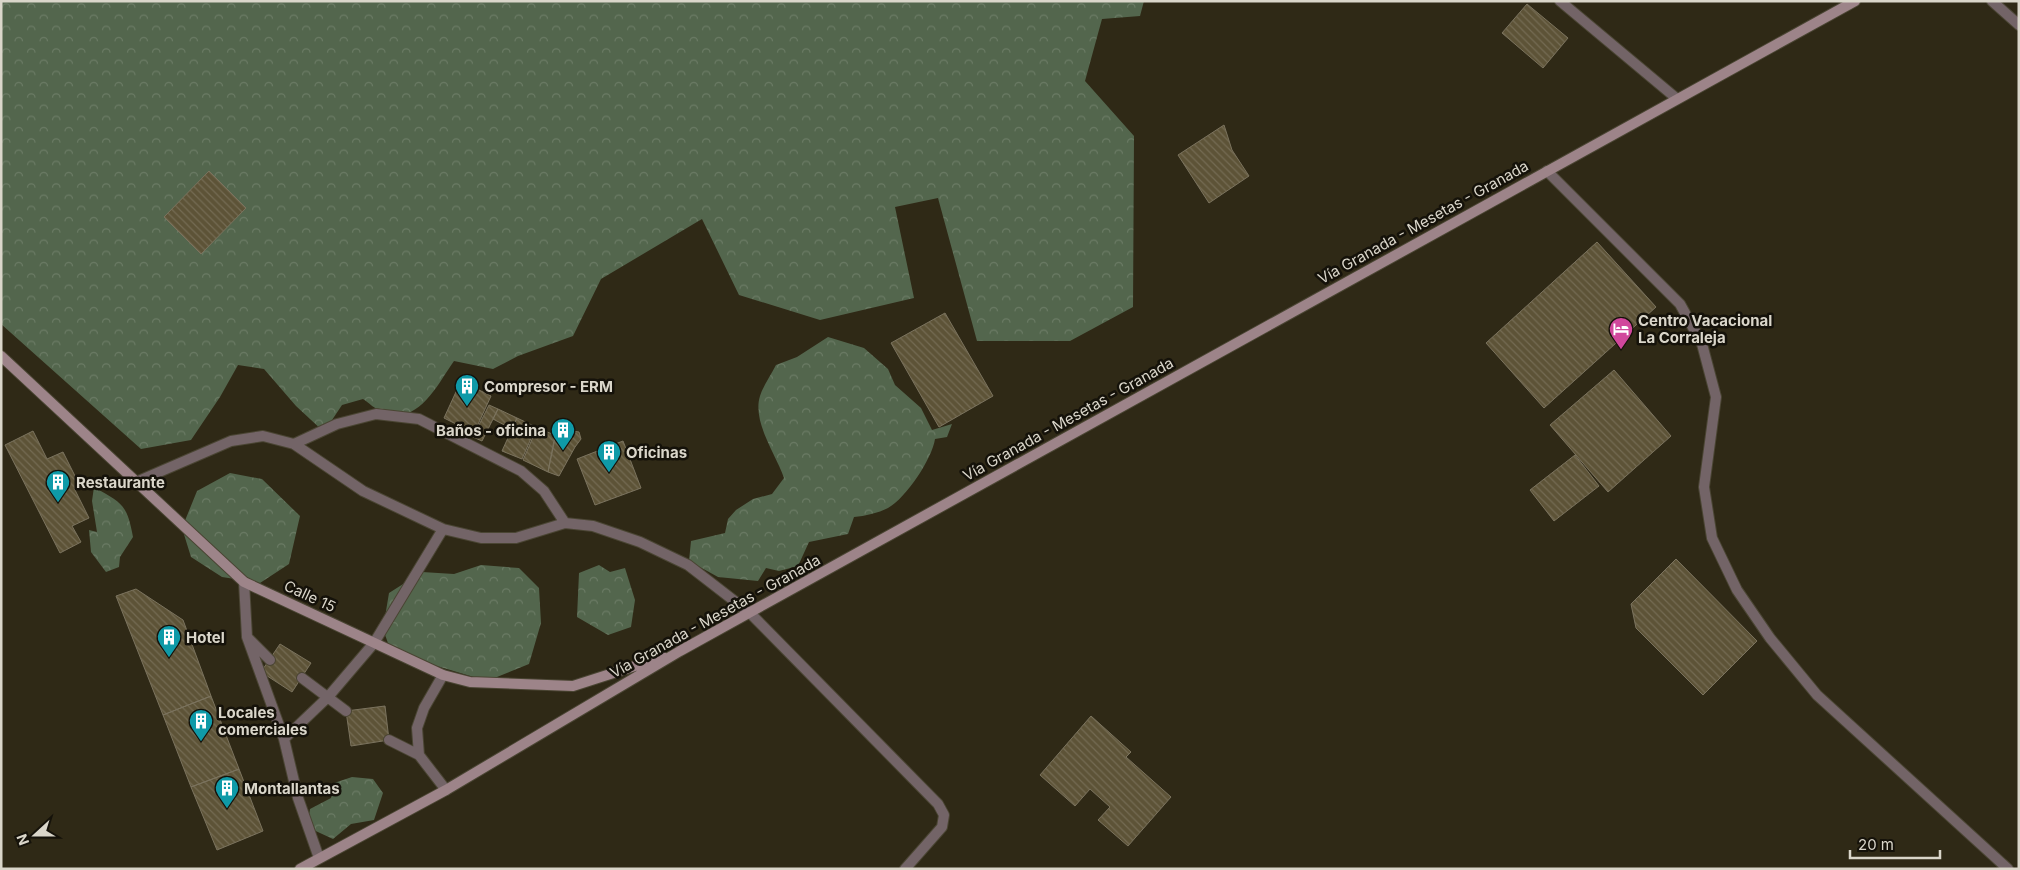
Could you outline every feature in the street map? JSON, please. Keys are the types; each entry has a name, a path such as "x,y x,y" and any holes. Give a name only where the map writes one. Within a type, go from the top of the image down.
{"main road":[{"name":"Vía Granada - Mesetas - Granada","path":"300,869 446,790 680,651 1676,98 1855,1"},
{"name":"Calle 15","path":"1,356 244,582 443,676 488,683 573,686 680,651"}],"street":[{"path":"1560,1 1676,98"},
{"path":"1992,1 2019,26"},
{"path":"1547,170 1680,304 1702,344 1716,397 1704,487 1712,538 1737,590 1770,638 1817,695 2008,869"},
{"path":"294,444 337,424 376,414 419,419 521,470 544,491 565,523"},
{"path":"136,482 231,441 263,436 294,444 363,491 443,529 481,538 516,538 565,523 593,526 640,542 688,565 750,613 938,804 944,814 942,827 905,869"},
{"path":"284,739 328,697 374,643 443,529"},
{"path":"244,582 247,637 284,739 298,798 319,858"},
{"path":"247,637 270,660"},
{"path":"419,756 417,728 424,708 443,676"},
{"path":"302,678 346,711"},
{"path":"389,740 419,756 446,790"}],"green space":[{"path":"1,1 1144,1 1140,16 1102,19 1085,81 1134,136 1133,307 1070,341 977,341 938,198 895,207 914,298 820,320 739,295 702,219 601,279 573,336 518,356 493,369 454,361 425,401 416,409 406,414 395,415 382,412 363,399 342,405 324,432 296,406 264,369 238,365 220,397 191,440 141,449 1,324"},
{"path":"828,337 864,348 888,369 895,385 921,408 932,430 952,424 947,437 935,439 924,467 903,496 895,503 880,511 854,517 848,534 809,542 798,566 779,571 766,568 758,581 718,577 689,561 691,541 725,533 728,519 736,510 753,499 772,494 784,478 762,427 758,406 760,396 776,365 797,357"},
{"path":"230,473 262,479 300,516 289,564 260,583 222,577 191,557 182,528 197,491"},
{"path":"94,487 122,506 131,526 133,537 120,557 119,567 106,572 91,552 89,530 97,532 92,501"},
{"path":"481,565 519,568 539,588 541,623 529,664 487,681 437,666 389,646 383,629 389,593 422,572 454,574"},
{"path":"599,565 610,572 625,568 635,600 631,627 608,635 577,617 579,573"},
{"path":"352,777 373,779 383,793 374,820 351,824 333,839 307,827 310,809 331,798 334,783"}],"building":[{"path":"1527,4 1568,38 1543,68 1502,33"},
{"path":"1224,125 1232,150 1249,176 1209,203 1178,155"},
{"path":"209,171 246,208 201,254 164,217"},
{"path":"1597,242 1656,307 1544,408 1486,343"},
{"path":"945,313 993,396 939,427 891,343"},
{"path":"1614,370 1671,436 1608,492 1550,425"},
{"name":"Compresor - ERM","path":"461,381 491,396 474,433 444,418"},
{"path":"489,405 498,409 482,441 473,437"},
{"path":"498,409 517,418 512,429 493,419"},
{"path":"517,418 536,427 522,459 502,451"},
{"path":"537,428 555,435 548,472 523,460"},
{"name":"Baños - oficina","path":"557,429 579,432 581,439 559,476 548,472"},
{"name":"Restaurante","path":"33,431 47,459 63,452 79,484 74,488 89,518 72,526 81,542 60,553 5,445"},
{"name":"Oficinas","path":"623,441 641,488 595,505 577,459"},
{"path":"1575,455 1599,486 1554,521 1530,490"},
{"path":"1676,559 1757,641 1703,695 1636,628 1631,604"},
{"name":"Hotel","path":"136,589 183,620 211,696 163,715 116,596"},
{"path":"280,644 311,663 292,692 261,672"},
{"name":"Locales comerciales","path":"211,696 239,769 191,787 163,715"},
{"path":"385,706 389,740 351,746 346,711"},
{"path":"1091,716 1131,752 1126,757 1171,797 1128,846 1098,820 1110,807 1090,789 1075,806 1040,775"},
{"name":"Montallantas","path":"239,769 263,831 217,850 191,787"}],"place":[{"name":"Centro Vacacional La Corraleja","path":"1621,350"},
{"name":"Compresor - ERM","path":"467,407"},
{"name":"Baños - oficina","path":"563,451"},
{"name":"Oficinas","path":"609,473"},
{"name":"Restaurante","path":"58,503"},
{"name":"Hotel","path":"169,658"},
{"name":"Locales comerciales","path":"201,742"},
{"name":"Montallantas","path":"227,809"}]}
